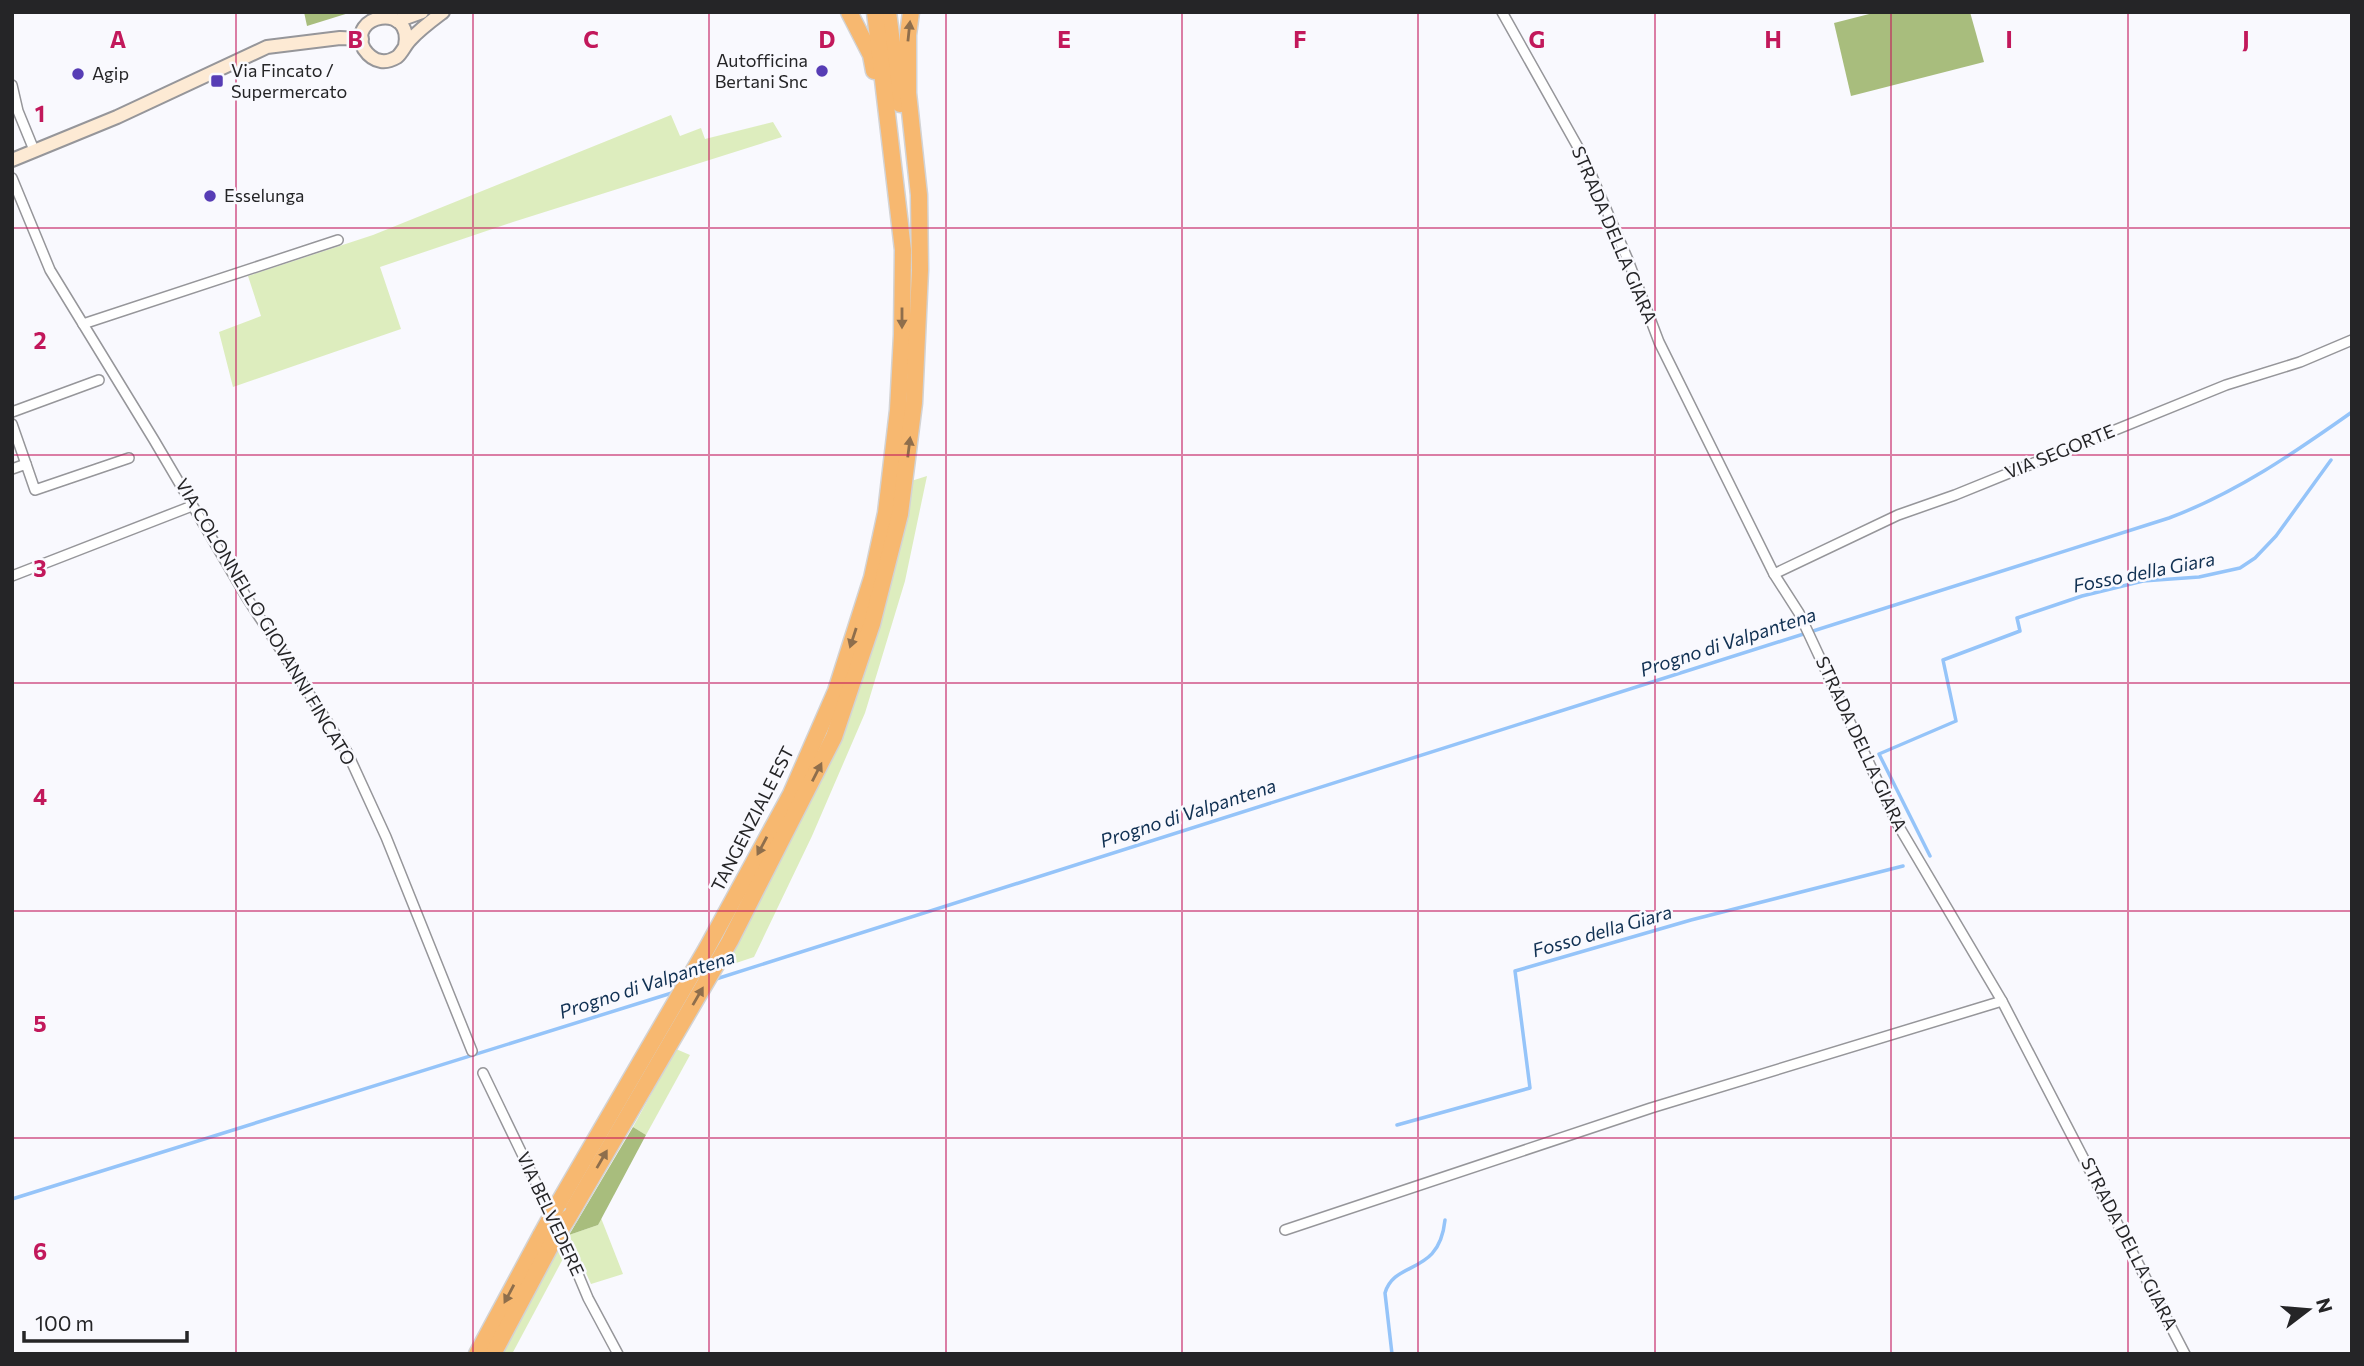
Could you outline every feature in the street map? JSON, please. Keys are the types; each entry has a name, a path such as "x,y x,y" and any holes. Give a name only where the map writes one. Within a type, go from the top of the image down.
{"highway":[{"path":"849,12 871,55 903,250"},
{"path":"875,12 903,250"},
{"path":"888,12 920,270"},
{"path":"911,12 908,35 908,93 919,195 920,270"},
{"name":"TANGENZIALE EST","path":"493,1354 546,1240 558,1204 707,948 791,794 836,691 872,578 886,513 898,410 903,250"},
{"name":"TANGENZIALE EST","path":"477,1354 546,1240 568,1218 730,941 834,737 872,624 900,514 914,403 920,270"}],"main road":[{"path":"397,21 422,12"},
{"path":"405,46 405,32 397,21 387,17 373,20 365,27 362,39 366,52 381,61 397,56 421,28 443,12"},
{"path":"12,160 117,117 267,47 340,38 362,39"}],"street":[{"name":"STRADA DELLA GIARA","path":"1502,12 1584,158 1628,260 1659,342 1774,574 1799,613 1898,825 2002,1001 2185,1354"},
{"path":"12,85 18,111 34,150"},
{"name":"VIA COLONNELLO GIOVANNI FINCATO","path":"12,178 50,270 247,598 347,752 386,837 470,1047"},
{"path":"83,324 338,240"},
{"name":"VIA SEGORTE","path":"1774,574 1898,515 1955,495 2226,385 2300,362 2352,340"},
{"path":"12,412 99,380"},
{"path":"12,424 35,490 129,458"},
{"path":"12,469 26,464"},
{"path":"12,576 192,506"},
{"path":"1285,1230 1651,1108 2002,1001"},
{"name":"VIA BELVEDERE","path":"482,1073 541,1196 567,1243 588,1298 618,1354"}],"green space":[{"path":"304,12 352,12 307,26"},
{"path":"1877,12 1970,12 1984,62 1851,96 1834,23"},
{"path":"671,115 680,136 701,128 705,139 773,122 782,137 380,267 401,329 233,387 219,332 261,316 248,276 373,235"},
{"path":"927,476 905,581 865,713 812,836 754,957 715,970 844,724 908,482"},
{"path":"676,1049 690,1055 646,1135 633,1127"},
{"path":"633,1127 646,1135 598,1225 569,1235"},
{"path":"601,1218 623,1274 591,1284 569,1235 598,1225"},
{"path":"558,1240 565,1255 512,1354 495,1354"}],"waterway":[{"name":"Progno di Valpantena","path":"716,979 2169,518 2241,484 2352,412"},
{"name":"Fosso della Giara","path":"1930,856 1879,754 1956,721 1943,660 2020,631 2017,618 2082,596 2143,581 2199,577 2240,568 2255,558 2276,536 2331,460"},
{"name":"Fosso della Giara","path":"1397,1125 1530,1088 1515,971 1691,920 1903,866"},
{"name":"Progno di Valpantena","path":"12,1199 675,992"},
{"name":"Fosso della Giara","path":"1392,1354 1385,1293 1390,1282 1398,1275 1426,1259 1434,1251 1441,1238 1445,1220"}],"place":[{"name":"Autofficina Bertani Snc","path":"822,71"},
{"name":"Agip","path":"78,74"},
{"name":"Via Fincato / Supermercato","path":"217,81"},
{"name":"Esselunga","path":"210,196"}]}
